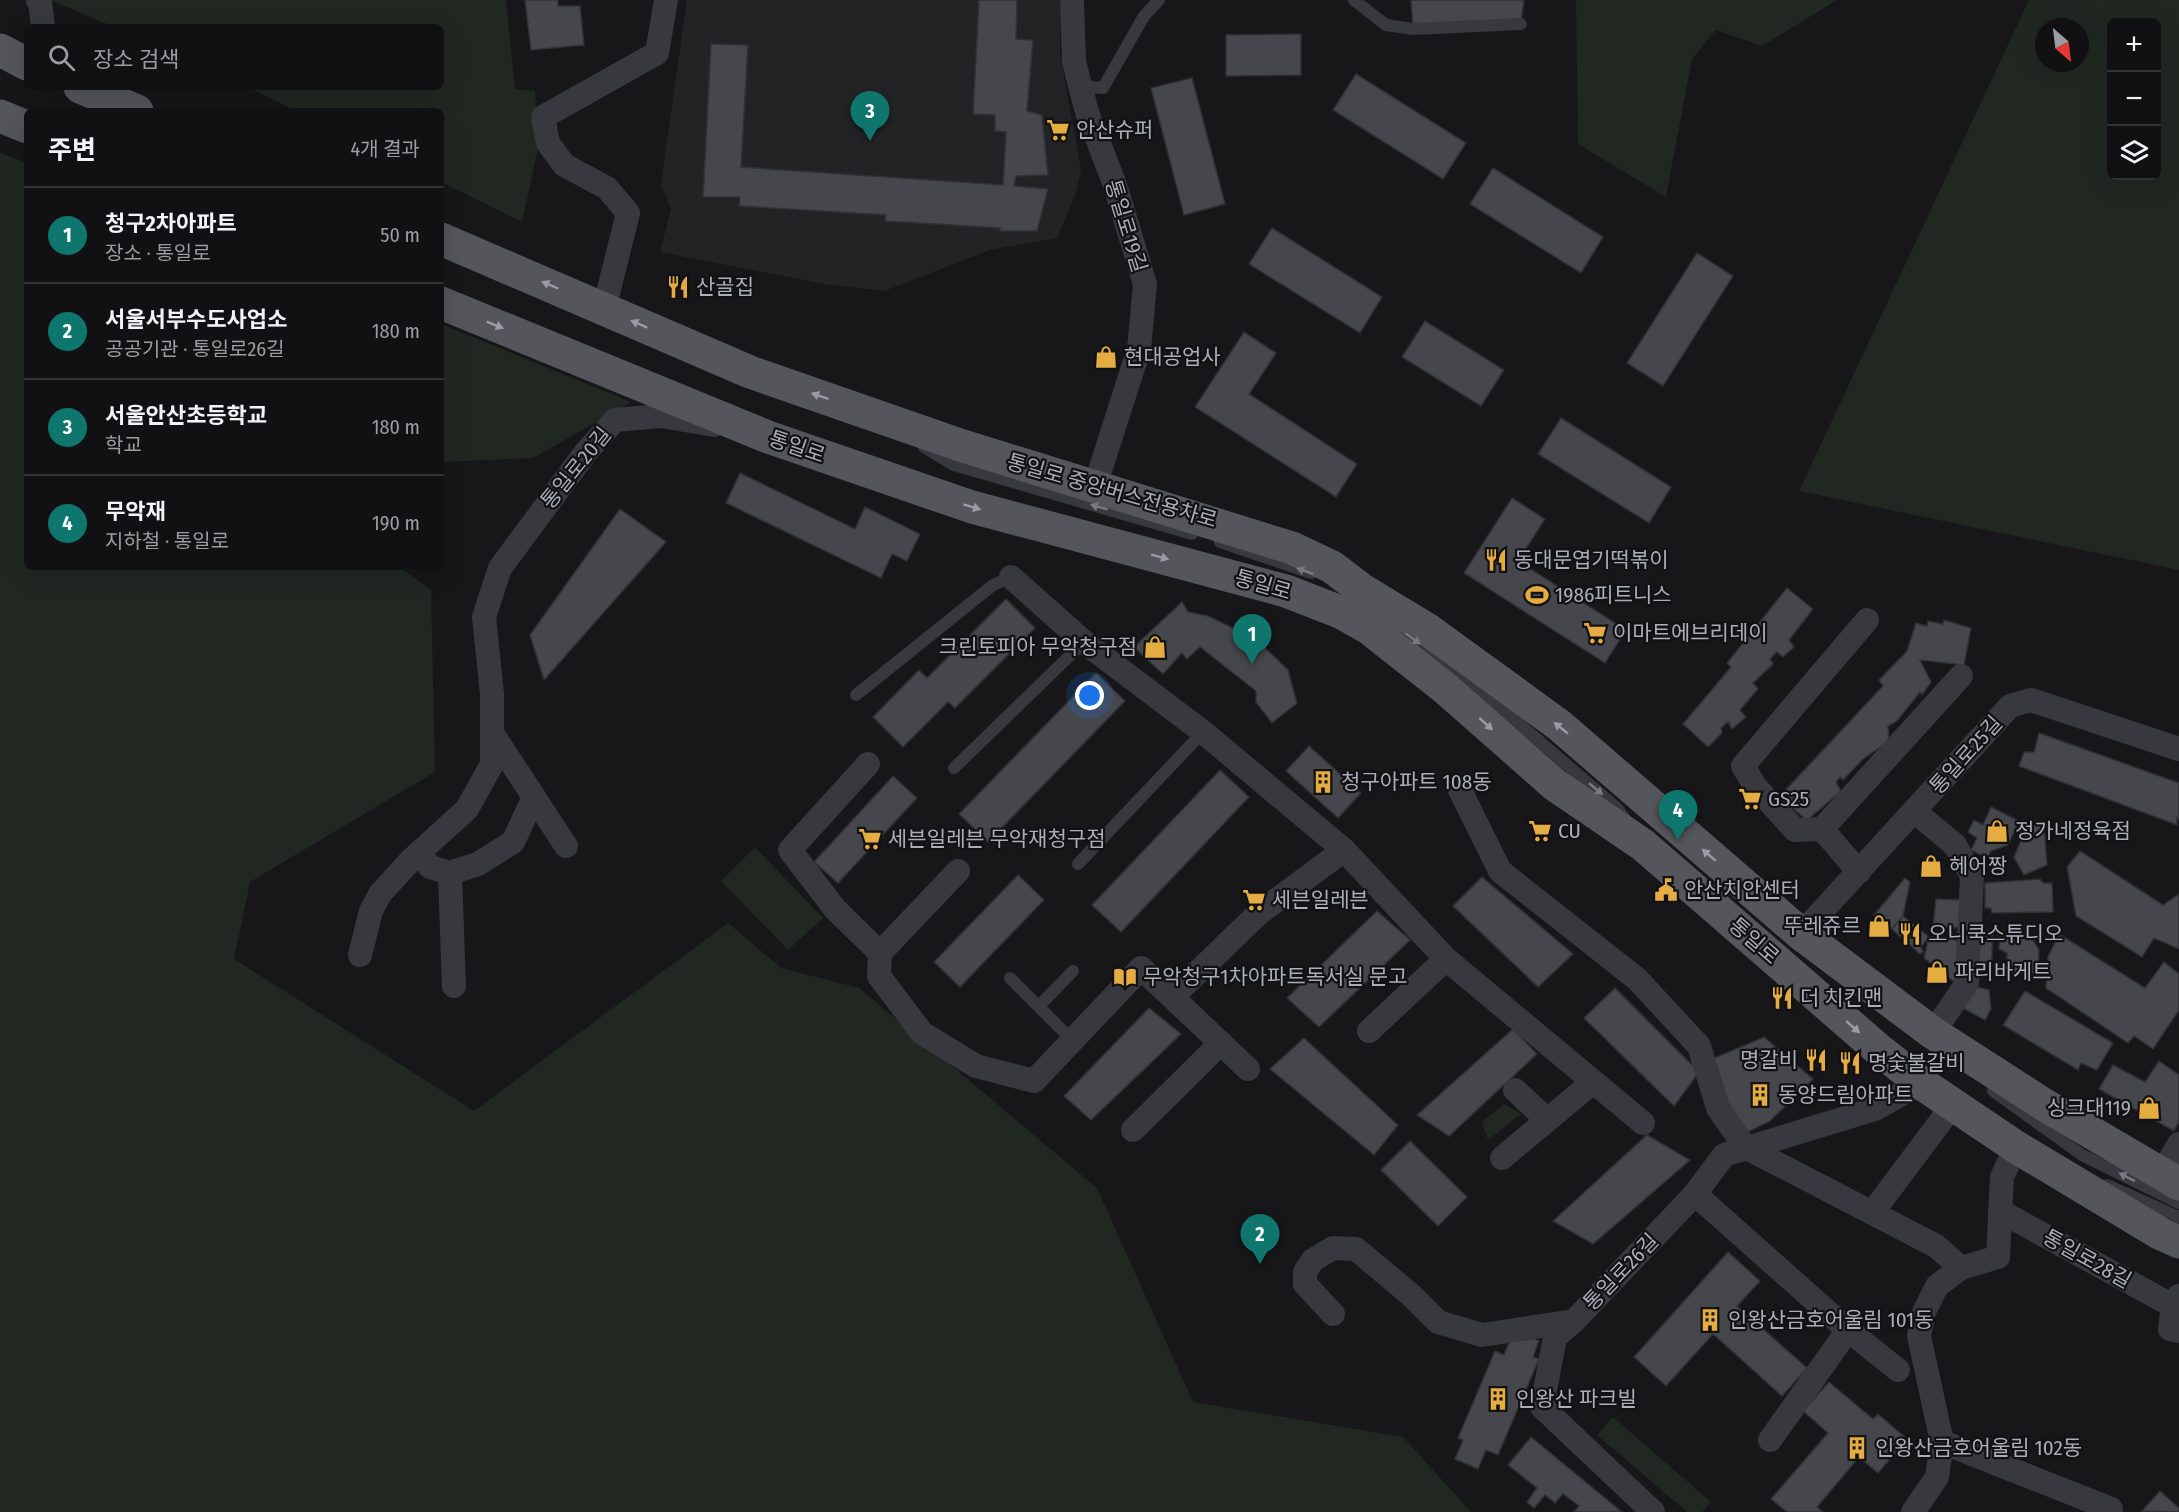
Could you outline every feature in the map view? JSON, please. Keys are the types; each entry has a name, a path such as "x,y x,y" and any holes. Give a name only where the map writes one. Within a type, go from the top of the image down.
{"main road":[{"path":"0,50 24,62"},
{"path":"87,90 130,108"},
{"path":"0,116 24,126"},
{"name":"통일로","path":"444,240 713,358 960,445 1292,548 1332,567 1370,629 1446,689 1555,785 1643,845 1878,1049 1921,1083 2024,1151 2161,1234 2179,1242"},
{"name":"통일로","path":"444,304 768,437 972,507 1286,591 1357,606 1427,628 1559,725 1801,934 1939,1045 2170,1180"}],"street":[{"path":"38,0 43,24"},
{"path":"604,309 628,213 607,188 564,165 548,143 543,117 657,54 666,0"},
{"name":"통일로19길","path":"1072,0 1074,62 1080,86 1087,112 1115,185 1144,284 1139,349 1095,486"},
{"name":"통일로20길","path":"360,955 371,911 380,894 419,853 467,810 492,764 492,694 484,617 500,568 586,452 615,420 661,416 723,426 923,506 930,492"},
{"path":"1011,577 1084,642 1203,732 1344,850 1446,960 1643,1123"},
{"path":"1867,620 1743,766 1755,786 1795,830 1822,830 1961,676"},
{"name":"통일로25길","path":"1801,934 2010,706 2031,700 2179,749"},
{"path":"492,733 566,846"},
{"path":"868,764 790,850 835,909 880,953"},
{"path":"1460,790 1500,871 1637,979 1699,1046 1718,1108 1745,1147 1936,1246 1961,1268"},
{"path":"419,853 430,867 450,873 478,864 513,842 534,797"},
{"path":"1914,811 1955,845 1972,876 1967,983 1939,1045"},
{"path":"1822,830 1859,872"},
{"path":"1172,997 1258,914 1344,850"},
{"path":"958,871 880,953 879,976 922,1033 976,1066 1034,1081 1141,968 1248,1069"},
{"path":"450,873 454,986"},
{"path":"1369,1031 1446,960"},
{"path":"1133,1130 1221,1043"},
{"path":"1502,1158 1593,1082"},
{"name":"통일로26길","path":"1333,1314 1305,1284 1305,1272 1313,1260 1333,1248 1356,1249 1411,1295 1438,1322 1482,1335 1574,1321 1695,1194 1724,1155 1875,1109 1921,1083"},
{"path":"1515,1090 1547,1120"},
{"path":"1872,1213 1953,1105"},
{"path":"2170,1180 2179,1144"},
{"path":"1913,1512 1937,1477 1942,1442 1919,1336 1924,1312 1937,1286 1961,1268 1998,1257 2002,1177 2024,1151"},
{"path":"1695,1194 1848,1330 1898,1370"},
{"name":"통일로28길","path":"2000,1211 2175,1315"},
{"path":"1574,1321 1555,1336 1542,1407 1653,1512"},
{"path":"1770,1440 1848,1330"},
{"path":"1942,1442 2111,1509"}],"lane":[{"path":"1080,86 1103,88 1144,16 1159,0"},
{"path":"1354,0 1386,25 1413,29 1521,24"},
{"name":"통일로 중앙버스전용차로","path":"862,410 954,465 1209,539 1357,606"},
{"path":"856,695 993,585 1011,577"},
{"path":"1405,633 1486,696 1617,808 1643,845"},
{"path":"954,768 1084,642"},
{"path":"1078,864 1203,732"},
{"path":"1039,1006 1073,971"},
{"path":"1010,978 1072,1040"},
{"path":"1981,1082 2082,1155 2179,1203"},
{"path":"2024,1151 2179,1217"}],"shaded area":[{"path":"51,0 506,0 515,89 535,91 539,144 522,222 444,183 444,108 291,108 254,90 444,90 444,24 107,24"},
{"path":"687,0 1060,0 1060,54 1081,170 1075,196 1057,238 990,250 884,291 830,285 660,252 671,209 661,184"},
{"path":"1576,0 1837,0 1762,46 1716,30 1692,59 1666,197 1578,144"},
{"path":"2029,0 2179,0 2179,570 1799,491"},
{"path":"0,153 24,162 24,570 403,570 431,590 435,772 250,882 234,959 474,1111 728,923 781,968 859,988 1097,1188 1193,1402 1403,1437 1471,1512 0,1512"},
{"path":"444,325 631,402 533,458 444,462"},
{"path":"755,847 823,918 788,950 721,881"},
{"path":"1504,1104 1521,1114 1488,1140 1482,1122"},
{"path":"1613,1417 1711,1502 1702,1512 1687,1512 1597,1435"}],"building":[{"path":"525,0 558,0 558,6 580,6 584,45 531,50"},
{"path":"979,0 1017,0 1016,39 1033,40 1027,111 1042,115 1048,175 1016,176 1014,186 1048,189 1037,231 1000,231 1000,228 885,221 886,215 739,206 740,197 703,197 711,44 748,45 741,167 1003,185 1006,132 995,131 995,115 973,114"},
{"path":"1411,0 1524,0 1521,22 1413,27"},
{"path":"1301,34 1301,75 1226,76 1226,35"},
{"path":"1356,74 1466,143 1443,179 1333,110"},
{"path":"1192,78 1225,204 1184,215 1151,88"},
{"path":"1493,168 1603,237 1581,273 1470,204"},
{"path":"1272,228 1382,297 1360,333 1249,264"},
{"path":"1697,253 1733,276 1663,386 1627,363"},
{"path":"1425,321 1504,370 1481,406 1402,357"},
{"path":"1244,332 1276,353 1249,394 1357,464 1336,497 1195,407"},
{"path":"1561,418 1671,487 1649,523 1538,454"},
{"path":"740,473 855,529 865,507 920,534 907,561 892,554 881,578 726,503"},
{"path":"1512,498 1545,519 1518,561 1626,630 1605,663 1464,573"},
{"path":"620,509 666,542 544,680 530,635"},
{"path":"1787,588 1813,609 1789,640 1794,647 1783,657 1777,652 1770,659 1773,664 1753,683 1758,689 1740,710 1746,717 1732,729 1728,722 1721,728 1722,733 1708,747 1683,724 1731,667 1727,663"},
{"path":"1006,599 1035,628 955,708 948,702 903,747 873,717 919,670 927,678"},
{"path":"1182,602 1188,612 1208,616 1256,639 1288,670 1297,703 1272,723 1256,702 1256,691 1200,647 1187,659 1182,653 1163,674 1134,647"},
{"path":"1944,620 1971,628 1964,665 1920,660 1931,682 1922,695 1920,692 1897,721 1888,726 1889,741 1863,759 1843,780 1840,777 1836,782 1841,791 1807,820 1779,797 1883,686 1879,680 1907,651 1916,623 1927,626 1928,621 1943,624"},
{"path":"1096,673 1125,701 988,842 959,814"},
{"path":"2039,733 2179,783 2177,825 2019,766 2024,752 2034,752"},
{"name":"청구아파트 108동","path":"1309,746 1361,793 1338,818 1286,771"},
{"path":"1220,770 1249,797 1121,932 1092,905"},
{"path":"893,776 917,798 838,883 814,862"},
{"path":"1991,807 2019,821 2008,845 1991,851 1987,858 1971,850 1977,838 1968,832 1974,820 1983,825"},
{"path":"2023,820 2044,825 2047,865 2024,875 2014,857 2023,836"},
{"path":"2080,851 2163,905 2179,894 2179,949 2154,938 2142,957 2076,916 2067,867"},
{"path":"1018,875 1044,900 960,987 934,962"},
{"path":"1482,877 1573,954 1538,987 1453,906"},
{"path":"1905,878 1910,882 1903,916 1892,929 1874,915"},
{"path":"2040,879 2043,883 2052,883 2053,912 1992,913 1991,908 1985,908 1985,883"},
{"path":"1936,899 1959,900 1963,906 1962,928 1933,927"},
{"path":"1377,911 1410,940 1319,1027 1287,998"},
{"path":"1903,916 1929,937 1921,947 1923,952 1920,954 1892,929"},
{"path":"1978,930 1993,931 1991,975 1976,975"},
{"path":"2000,933 2029,933 2039,950 2038,974 2007,973 2007,953 1999,949"},
{"path":"2059,934 2145,988 2164,962 2179,974 2179,1010 2153,1049 2134,1036 2128,1043 2046,988 2048,957"},
{"path":"1929,937 1954,937 1956,941 1962,941 1960,976 1953,981 1924,958"},
{"path":"1973,986 1989,990 1991,1009 1985,1020 1959,1006"},
{"path":"1615,988 1699,1072 1674,1106 1584,1018"},
{"path":"2025,991 2113,1043 2097,1070 2081,1063 2078,1070 2003,1025"},
{"path":"1149,1008 1181,1034 1091,1120 1064,1096"},
{"path":"1513,1029 1537,1054 1449,1136 1417,1115"},
{"name":"동양드림아파트","path":"1764,1037 1813,1079 1770,1121 1746,1133 1731,1112 1710,1060"},
{"path":"1304,1038 1398,1125 1374,1155 1270,1069"},
{"path":"2159,1061 2179,1075 2179,1122 2174,1131 2099,1089 2113,1065 2145,1082"},
{"path":"1647,1135 1690,1160 1593,1244 1553,1221"},
{"path":"1410,1141 1467,1197 1438,1226 1381,1170"},
{"name":"인왕산금호어울림 101동","path":"1728,1252 1760,1281 1737,1306 1807,1368 1782,1396 1713,1334 1666,1386 1634,1357"},
{"name":"인왕산 파크빌","path":"1514,1331 1539,1341 1533,1357 1539,1359 1498,1455 1486,1450 1478,1469 1455,1459 1463,1440 1458,1438 1495,1351 1504,1355"},
{"name":"인왕산금호어울림 102동","path":"1829,1382 1873,1419 1878,1414 1907,1439 1878,1473 1859,1457 1817,1507 1823,1512 1787,1512 1771,1499 1828,1433 1803,1411"},
{"path":"1531,1437 1622,1512 1574,1512 1579,1506 1563,1494 1555,1503 1545,1495 1534,1508 1527,1502 1537,1488 1508,1465"},
{"path":"2160,1491 2179,1508 2179,1512 2142,1511"}],"place":[{"name":"안산슈퍼","path":"1058,130"},
{"name":"서울안산초등학교","path":"870,141"},
{"name":"산골집","path":"678,287"},
{"name":"현대공업사","path":"1106,357"},
{"name":"동대문엽기떡볶이","path":"1496,560"},
{"name":"1986피트니스","path":"1537,595"},
{"name":"이마트에브리데이","path":"1595,633"},
{"name":"크린토피아 무악청구점","path":"1155,647"},
{"name":"청구2차아파트","path":"1252,664"},
{"name":"청구아파트 108동","path":"1323,782"},
{"name":"GS25","path":"1750,799"},
{"name":"CU","path":"1540,831"},
{"name":"정가네정육점","path":"1997,831"},
{"name":"세븐일레븐 무악재청구점","path":"870,839"},
{"name":"무악재","path":"1678,840"},
{"name":"헤어짱","path":"1931,866"},
{"name":"안산치안센터","path":"1666,890"},
{"name":"세븐일레븐","path":"1254,900"},
{"name":"뚜레쥬르","path":"1879,926"},
{"name":"오니쿡스튜디오","path":"1910,934"},
{"name":"파리바게트","path":"1937,972"},
{"name":"무악청구1차아파트독서실 문고","path":"1125,977"},
{"name":"더 치킨맨","path":"1782,998"},
{"name":"명갈비","path":"1816,1060"},
{"name":"명숯불갈비","path":"1850,1063"},
{"name":"동양드림아파트","path":"1760,1095"},
{"name":"싱크대119","path":"2149,1108"},
{"name":"서울서부수도사업소","path":"1260,1264"},
{"name":"인왕산금호어울림 101동","path":"1710,1320"},
{"name":"인왕산 파크빌","path":"1498,1399"},
{"name":"인왕산금호어울림 102동","path":"1857,1448"}]}
